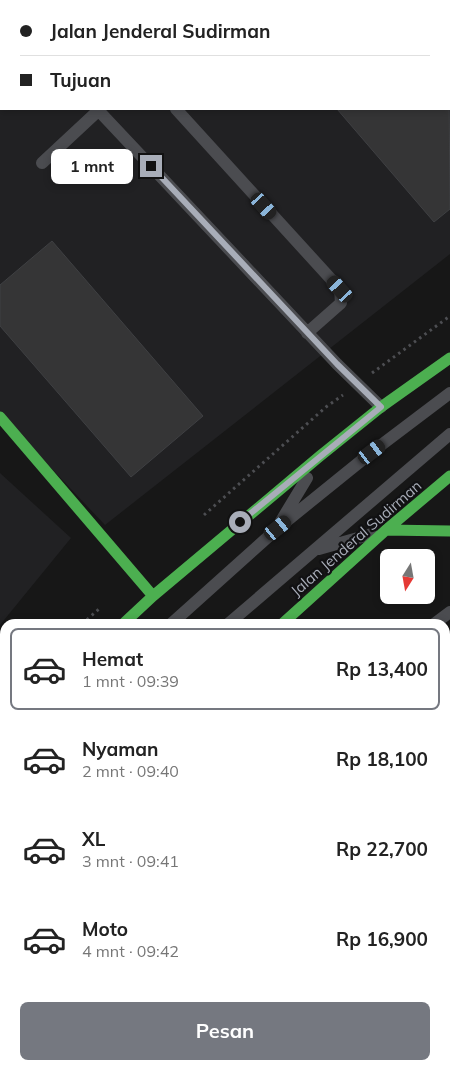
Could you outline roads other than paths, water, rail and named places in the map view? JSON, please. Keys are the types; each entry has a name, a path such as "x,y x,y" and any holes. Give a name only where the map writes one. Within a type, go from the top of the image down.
{"main road":[{"path":"128,619 153,596 320,456 381,407 450,358"},
{"path":"0,417 153,596"},
{"name":"Jalan Jenderal Sudirman","path":"288,619 386,530 450,476"},
{"path":"386,530 450,531"}],"lane":[{"path":"42,163 99,110 307,333 381,407"},
{"path":"177,110 340,289 341,304 307,333"},
{"path":"177,619 278,528 372,452 450,393"},
{"path":"234,619 450,434"},
{"path":"278,528 320,456"},
{"path":"313,551 386,530"}]}
